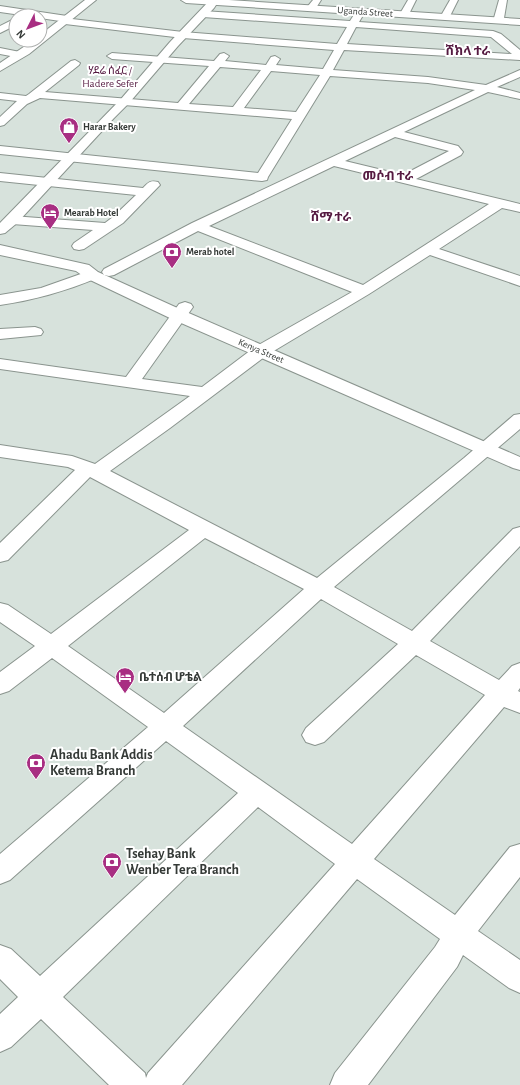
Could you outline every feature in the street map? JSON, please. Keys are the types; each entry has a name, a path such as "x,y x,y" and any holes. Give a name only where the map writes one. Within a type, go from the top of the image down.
{"main road":[{"path":"0,68 21,55 91,0"},
{"name":"Uganda Street","path":"186,0 314,5 360,12 447,14 520,22"},
{"name":"Uganda Street","path":"229,0 408,13 520,19"},
{"path":"0,230 12,220 70,157 125,101 214,1"},
{"name":"Kenya Street","path":"0,250 87,272 490,444 520,464"},
{"path":"87,272 92,267 109,272 181,311"},
{"path":"490,444 520,450"}],"street":[{"path":"376,76 408,13 412,0"},
{"path":"447,14 454,0"},
{"path":"493,34 500,19 503,0"},
{"path":"300,23 314,5"},
{"path":"262,176 326,73 341,47 351,25 360,12"},
{"path":"203,14 300,23 351,25 391,47 439,58 518,58"},
{"path":"48,18 183,35 285,44 341,47 391,47 493,34 498,36 518,58"},
{"path":"181,106 255,18"},
{"path":"237,110 285,44"},
{"path":"0,51 21,55"},
{"path":"112,56 428,80 487,88 520,96"},
{"path":"428,80 439,58"},
{"path":"0,123 75,63"},
{"path":"109,272 197,226 520,73"},
{"path":"0,96 125,101 300,116"},
{"path":"394,133 454,149 457,152 404,180"},
{"path":"0,150 168,168 262,176 273,191"},
{"path":"333,162 520,208"},
{"path":"79,246 118,220 168,168"},
{"path":"0,177 146,192"},
{"path":"0,555 92,470 164,424 266,348 364,291 500,203"},
{"path":"12,220 108,227"},
{"path":"197,226 364,291"},
{"path":"429,250 520,281"},
{"path":"0,300 31,296 50,291 87,272"},
{"path":"131,382 181,311"},
{"path":"0,334 35,332"},
{"path":"3,368 131,382 204,393"},
{"path":"0,871 165,727 319,588 520,419"},
{"path":"0,451 42,456 72,462 92,470 319,588 511,699"},
{"path":"0,685 204,529"},
{"path":"315,735 414,643 520,534"},
{"path":"0,611 52,646 520,978"},
{"path":"160,1085 355,862 511,699 520,672"},
{"path":"0,1036 256,792"},
{"path":"347,1085 446,957 458,934 520,856"},
{"path":"0,959 41,996 133,1085"}],"place":[{"name":"Harar Bakery","path":"69,144"},
{"name":"Mearab Hotel","path":"50,230"},
{"name":"Merab hotel","path":"172,269"},
{"name":"ቤተሰብ ሆቴል","path":"125,694"},
{"name":"Ahadu Bank Addis Ketema Branch","path":"36,780"},
{"name":"Tsehay Bank Wenber Tera Branch","path":"112,879"}],"district":[{"name":"ሸክላ ተራ","path":"468,51"},
{"name":"ሃደሬ ሰፈር / Hadere Sefer","path":"110,76"},
{"name":"መሶብ ተራ","path":"388,176"},
{"name":"ሸማ ተራ","path":"331,217"}]}
